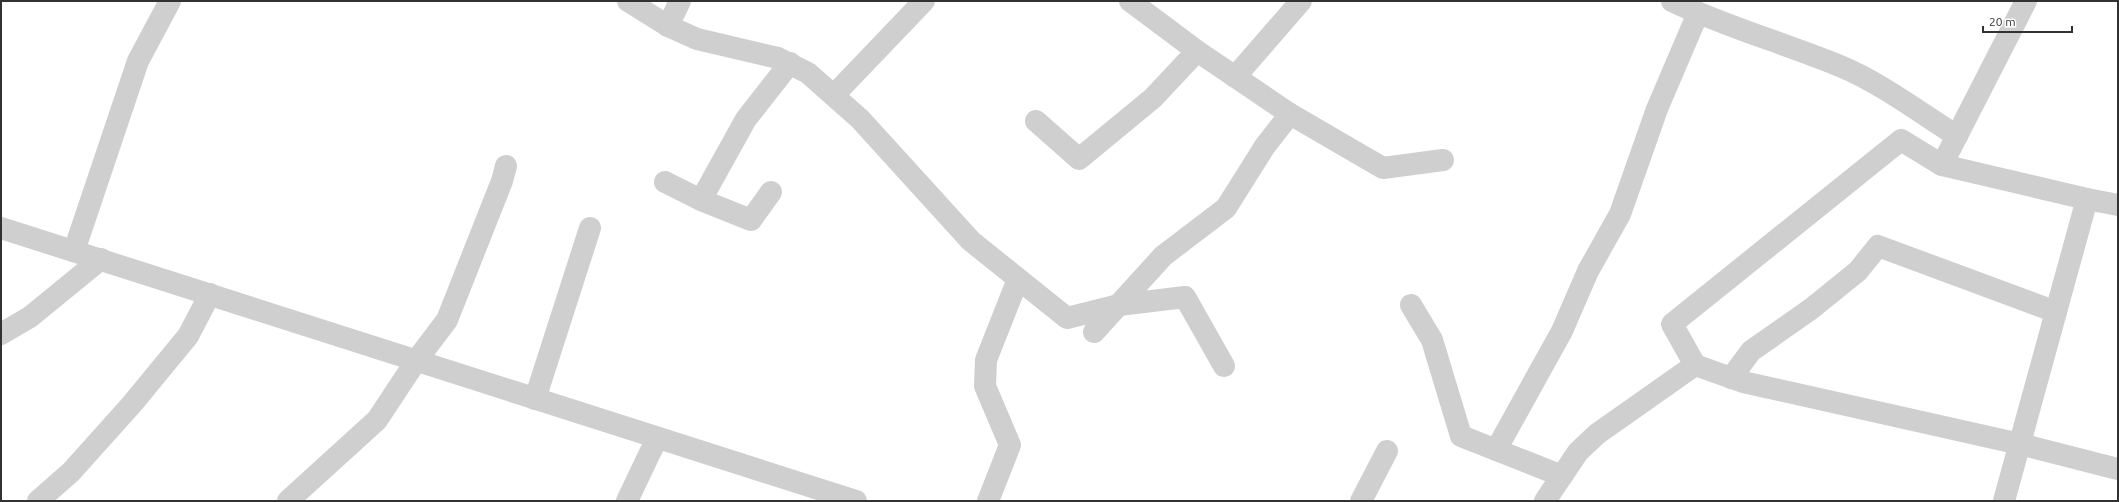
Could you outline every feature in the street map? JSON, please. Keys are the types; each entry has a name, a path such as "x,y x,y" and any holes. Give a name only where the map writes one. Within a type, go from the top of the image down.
{"street":[{"path":"74,251 138,61 170,1"},
{"path":"628,1 668,26 697,39 778,58 808,73 860,119 971,241 1067,318 1119,305 1184,297 1224,366"},
{"path":"668,26 680,1"},
{"path":"834,95 924,1"},
{"path":"1130,1 1197,51 1290,114 1383,168 1443,160"},
{"path":"1235,77 1301,1"},
{"path":"1672,1 1698,13 1841,66 1891,94 1957,136"},
{"path":"1942,165 2026,1"},
{"path":"1496,450 1562,331 1588,271 1620,214 1658,109 1698,13"},
{"path":"1036,121 1079,159 1153,98 1197,51"},
{"path":"701,200 746,119 790,63"},
{"path":"1094,332 1163,256 1226,208 1265,146 1290,114"},
{"path":"2118,205 1942,165 1901,140 1672,324 1695,365 1731,378 1838,404 2020,444 2118,469"},
{"path":"288,501 377,420 416,361 447,320 502,181 506,166"},
{"path":"665,182 701,200 751,220 771,192"},
{"path":"2004,501 2087,199"},
{"path":"1,228 856,501"},
{"path":"535,399 590,228"},
{"path":"1731,378 1751,351 1811,309 1858,271 1878,246 2056,312"},
{"path":"1,334 30,317 101,260"},
{"path":"988,501 1010,445 985,386 986,360 1018,279"},
{"path":"38,501 71,472 132,404 188,336 210,294"},
{"path":"1411,305 1432,340 1461,436 1562,476"},
{"path":"1545,501 1578,452 1597,434 1695,365"},
{"path":"627,501 657,438"},
{"path":"1361,501 1387,451"}]}
